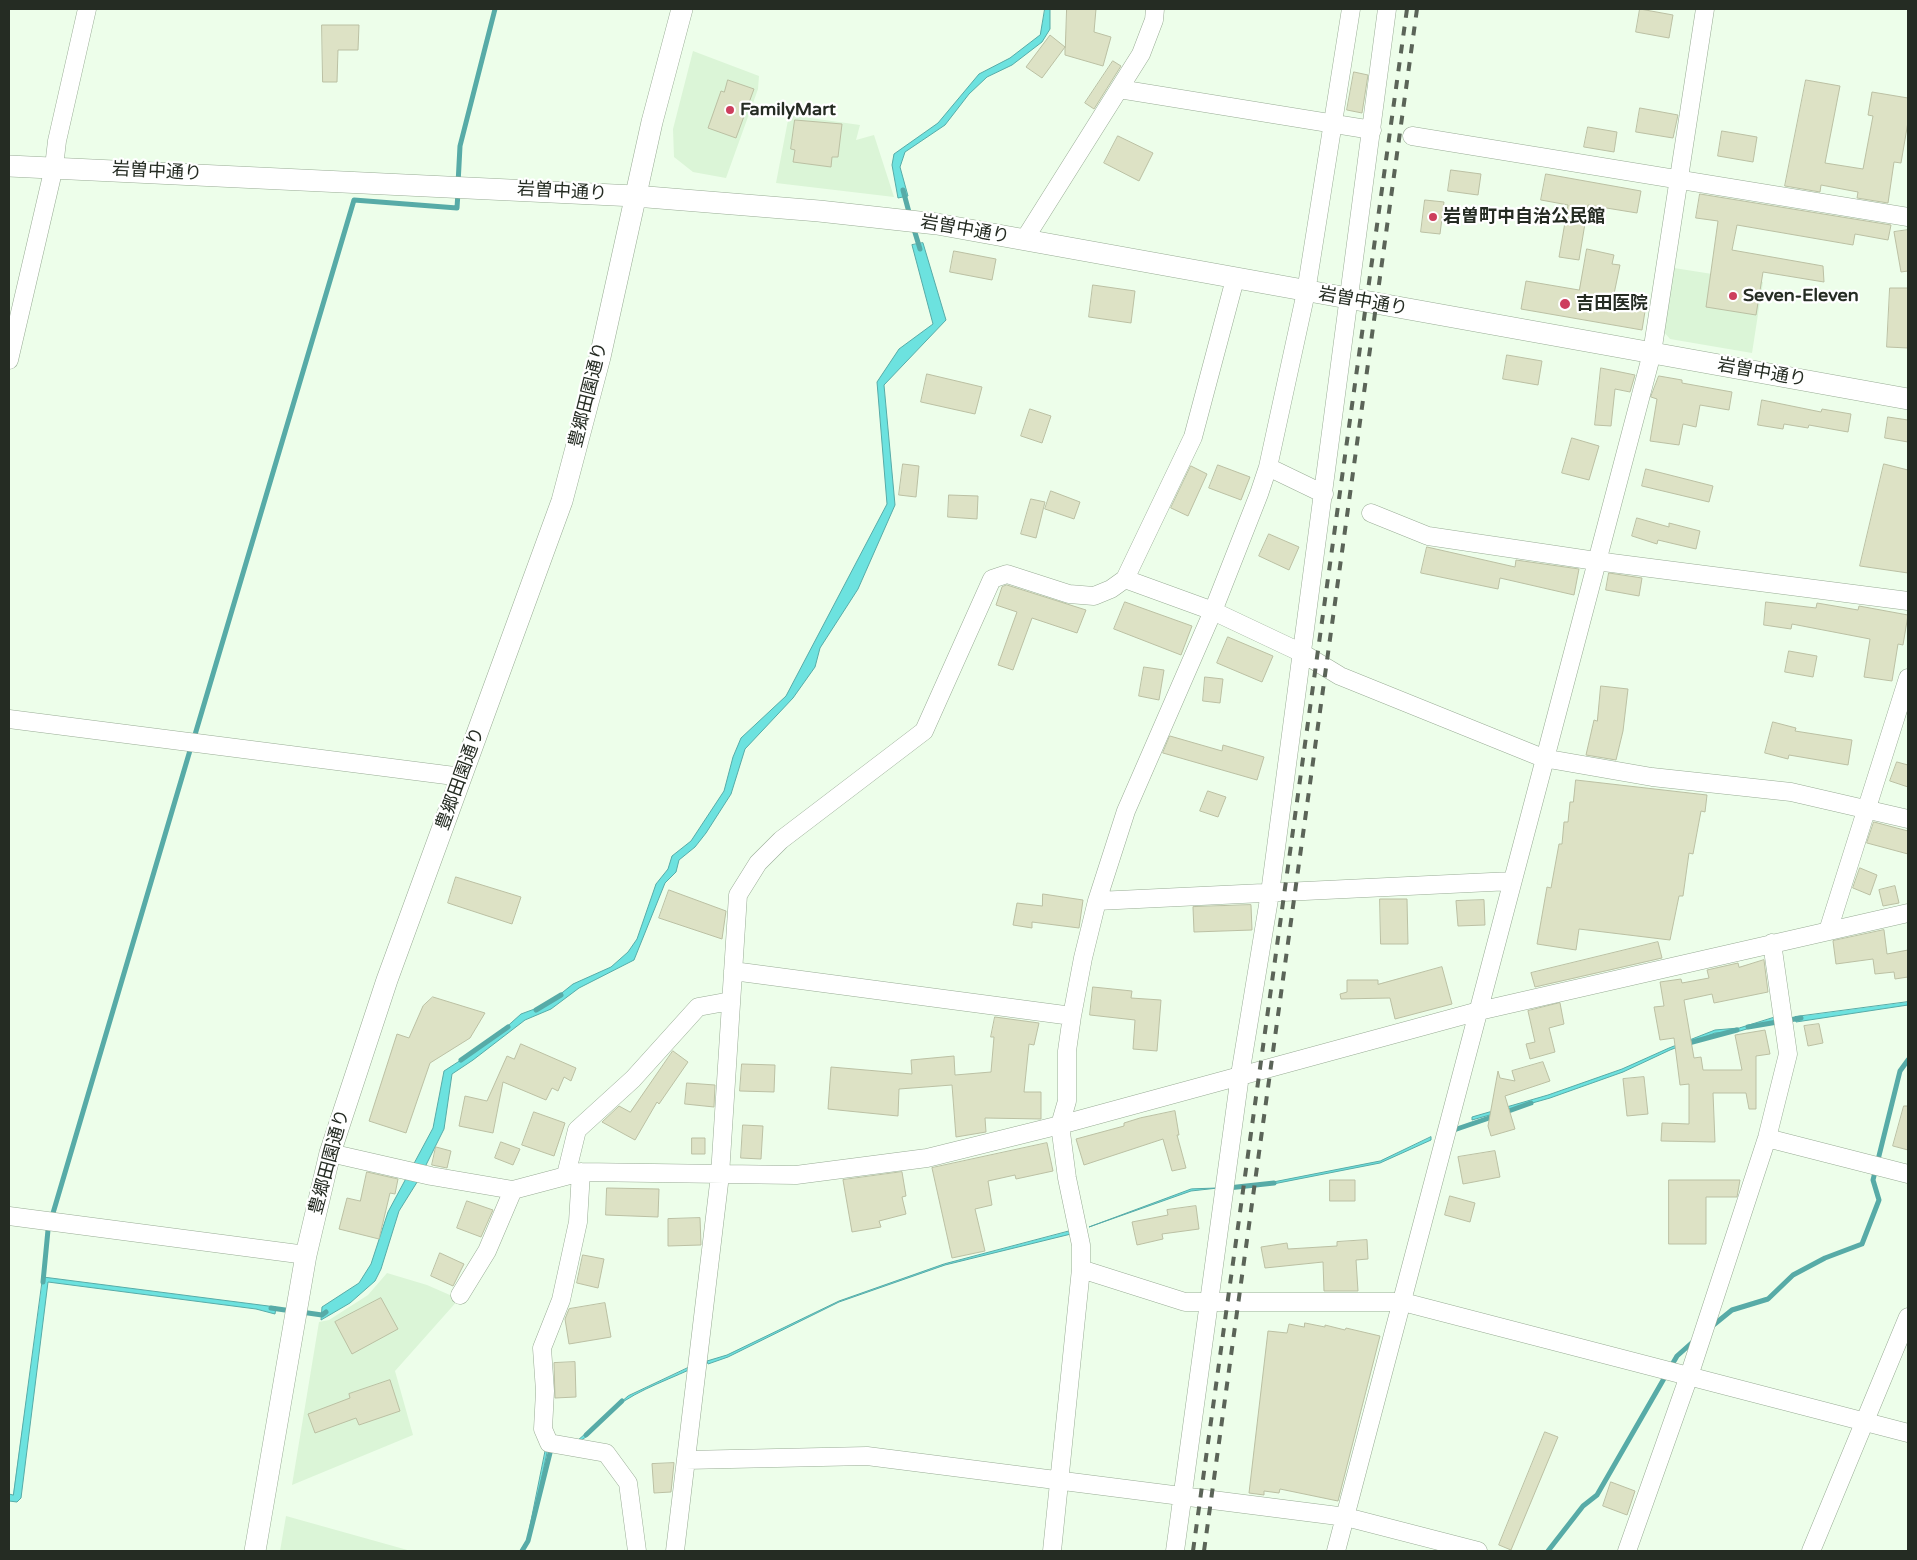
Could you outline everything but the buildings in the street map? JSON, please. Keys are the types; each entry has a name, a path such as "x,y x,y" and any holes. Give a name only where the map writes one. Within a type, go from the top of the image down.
{"street":[{"path":"9,360 54,167 57,141 87,9"},
{"name":"豊郷田園通り","path":"255,1551 306,1256 330,1153 387,980 562,501 600,357 652,122 682,9"},
{"path":"1024,240 1141,54 1154,20 1155,9"},
{"path":"1052,1551 1081,1269 1080,1245 1067,1178 1060,1125 1067,1101 1067,1051 1072,1016 1098,902 1126,811 1213,611 1259,494 1268,466 1306,292 1350,9"},
{"path":"1174,1551 1240,1075 1270,893 1387,9"},
{"path":"1336,1551 1479,1011 1543,758 1652,353 1705,9"},
{"path":"1119,89 1372,130"},
{"path":"1412,136 1908,217"},
{"name":"岩曽中通り","path":"9,166 635,196 937,224 1349,300 1908,399"},
{"path":"675,1551 720,1175 738,895 758,863 781,840 924,731 992,579 1006,574 1068,594 1094,596 1111,589 1125,579 1193,437 1235,279"},
{"path":"1268,466 1324,494"},
{"path":"1371,513 1428,536 1596,561 1908,601"},
{"path":"1125,579 1213,611 1302,654 1340,676 1543,758 1652,777 1792,792 1908,819"},
{"path":"1828,931 1908,678"},
{"path":"9,719 462,777"},
{"path":"1098,902 1512,881"},
{"path":"330,1153 431,1176 514,1190 573,1173 796,1175 927,1158 1060,1125 1479,1011 1908,913"},
{"path":"1627,1551 1688,1376 1767,1138 1788,1054 1772,943"},
{"path":"733,971 1072,1016"},
{"path":"637,1551 628,1483 606,1453 549,1443 543,1429 545,1391 542,1348 561,1300 578,1222 573,1173 577,1130 633,1079 698,1007 731,1001"},
{"path":"1767,1138 1908,1174"},
{"path":"460,1295 487,1251 514,1190"},
{"path":"9,1216 306,1256"},
{"path":"1081,1269 1185,1302 1403,1302 1908,1433"},
{"path":"1811,1551 1908,1317"},
{"path":"686,1460 867,1456 1059,1482 1346,1517 1478,1551"}],"shaded area":[{"path":"693,51 759,76 758,89 726,178 693,172 674,157 673,129"},
{"path":"789,115 860,125 856,140 874,135 894,197 776,183"},
{"path":"1674,268 1763,282 1752,353 1670,339 1664,332"},
{"path":"387,1273 427,1285 459,1299 395,1371 413,1435 292,1485 319,1322 329,1320 368,1295"},
{"path":"286,1516 411,1551 280,1551"}],"water":[{"path":"1045,9 1050,9 1050,29 1042,42 1012,65 987,77 969,94 945,125 905,152 900,167 908,196 898,198 892,165 894,154 938,123 979,74 1010,58 1040,35"},
{"path":"923,243 946,320 884,385 895,505 858,589 820,648 815,667 793,698 745,749 731,794 706,833 695,847 679,860 676,872 665,883 634,960 579,988 551,1009 525,1020 452,1074 444,1129 419,1179 399,1211 381,1269 375,1281 350,1303 321,1320 322,1307 359,1283 371,1264 388,1212 433,1128 444,1071 492,1040 521,1014 548,1004 573,984 611,967 628,952 637,939 656,884 668,869 672,856 691,841 724,791 733,757 741,738 786,696 887,504 877,382 899,349 933,324 912,245"},
{"path":"1908,1002 1908,1005 1796,1022 1795,1017"},
{"path":"1776,1017 1777,1020 1740,1031 1715,1033 1670,1050 1623,1072 1550,1098 1472,1120 1472,1117 1548,1095 1622,1069 1715,1030 1739,1028"},
{"path":"1431,1137 1431,1140 1380,1163 1268,1185 1268,1183 1380,1161"},
{"path":"1218,1188 1191,1191 1089,1227 1191,1189"},
{"path":"1074,1230 1075,1233 945,1265 839,1302 728,1357 708,1364 707,1361 727,1355 839,1301 944,1264"},
{"path":"43,1277 276,1307 275,1314 256,1309 48,1282 21,1498 17,1502 9,1501 9,1494 13,1495"},
{"path":"690,1367 691,1369 646,1389 615,1408 628,1396"},
{"path":"602,1419 585,1438 577,1441"},
{"path":"546,1448 548,1448 528,1542 520,1551 527,1540"}],"waterway":[{"path":"458,184 460,146 495,9"},
{"path":"903,190 910,216"},
{"path":"194,738 354,200 457,208 458,192"},
{"path":"913,226 920,249"},
{"path":"43,1282 48,1230 191,747"},
{"path":"536,1010 561,995"},
{"path":"1748,1027 1801,1018"},
{"path":"461,1060 508,1027"},
{"path":"1685,1044 1737,1030"},
{"path":"1711,1327 1732,1310 1768,1299 1793,1275 1825,1258 1862,1244 1879,1200 1873,1180 1900,1071 1908,1060"},
{"path":"1503,1113 1531,1103"},
{"path":"1451,1131 1495,1116"},
{"path":"1228,1188 1274,1183"},
{"path":"271,1308 292,1311"},
{"path":"301,1312 322,1315 326,1312"},
{"path":"1548,1551 1583,1506 1597,1495 1677,1356 1695,1340"},
{"path":"586,1435 622,1401"},
{"path":"522,1551 528,1541 552,1445"}],"railway":[{"path":"1193,1551 1407,9"},
{"path":"1204,1551 1417,9"}],"place":[{"name":"FamilyMart","path":"730,110"},
{"name":"岩曽町中自治公民館","path":"1433,217"},
{"name":"Seven-Eleven","path":"1733,296"},
{"name":"吉田医院","path":"1565,304"}]}
